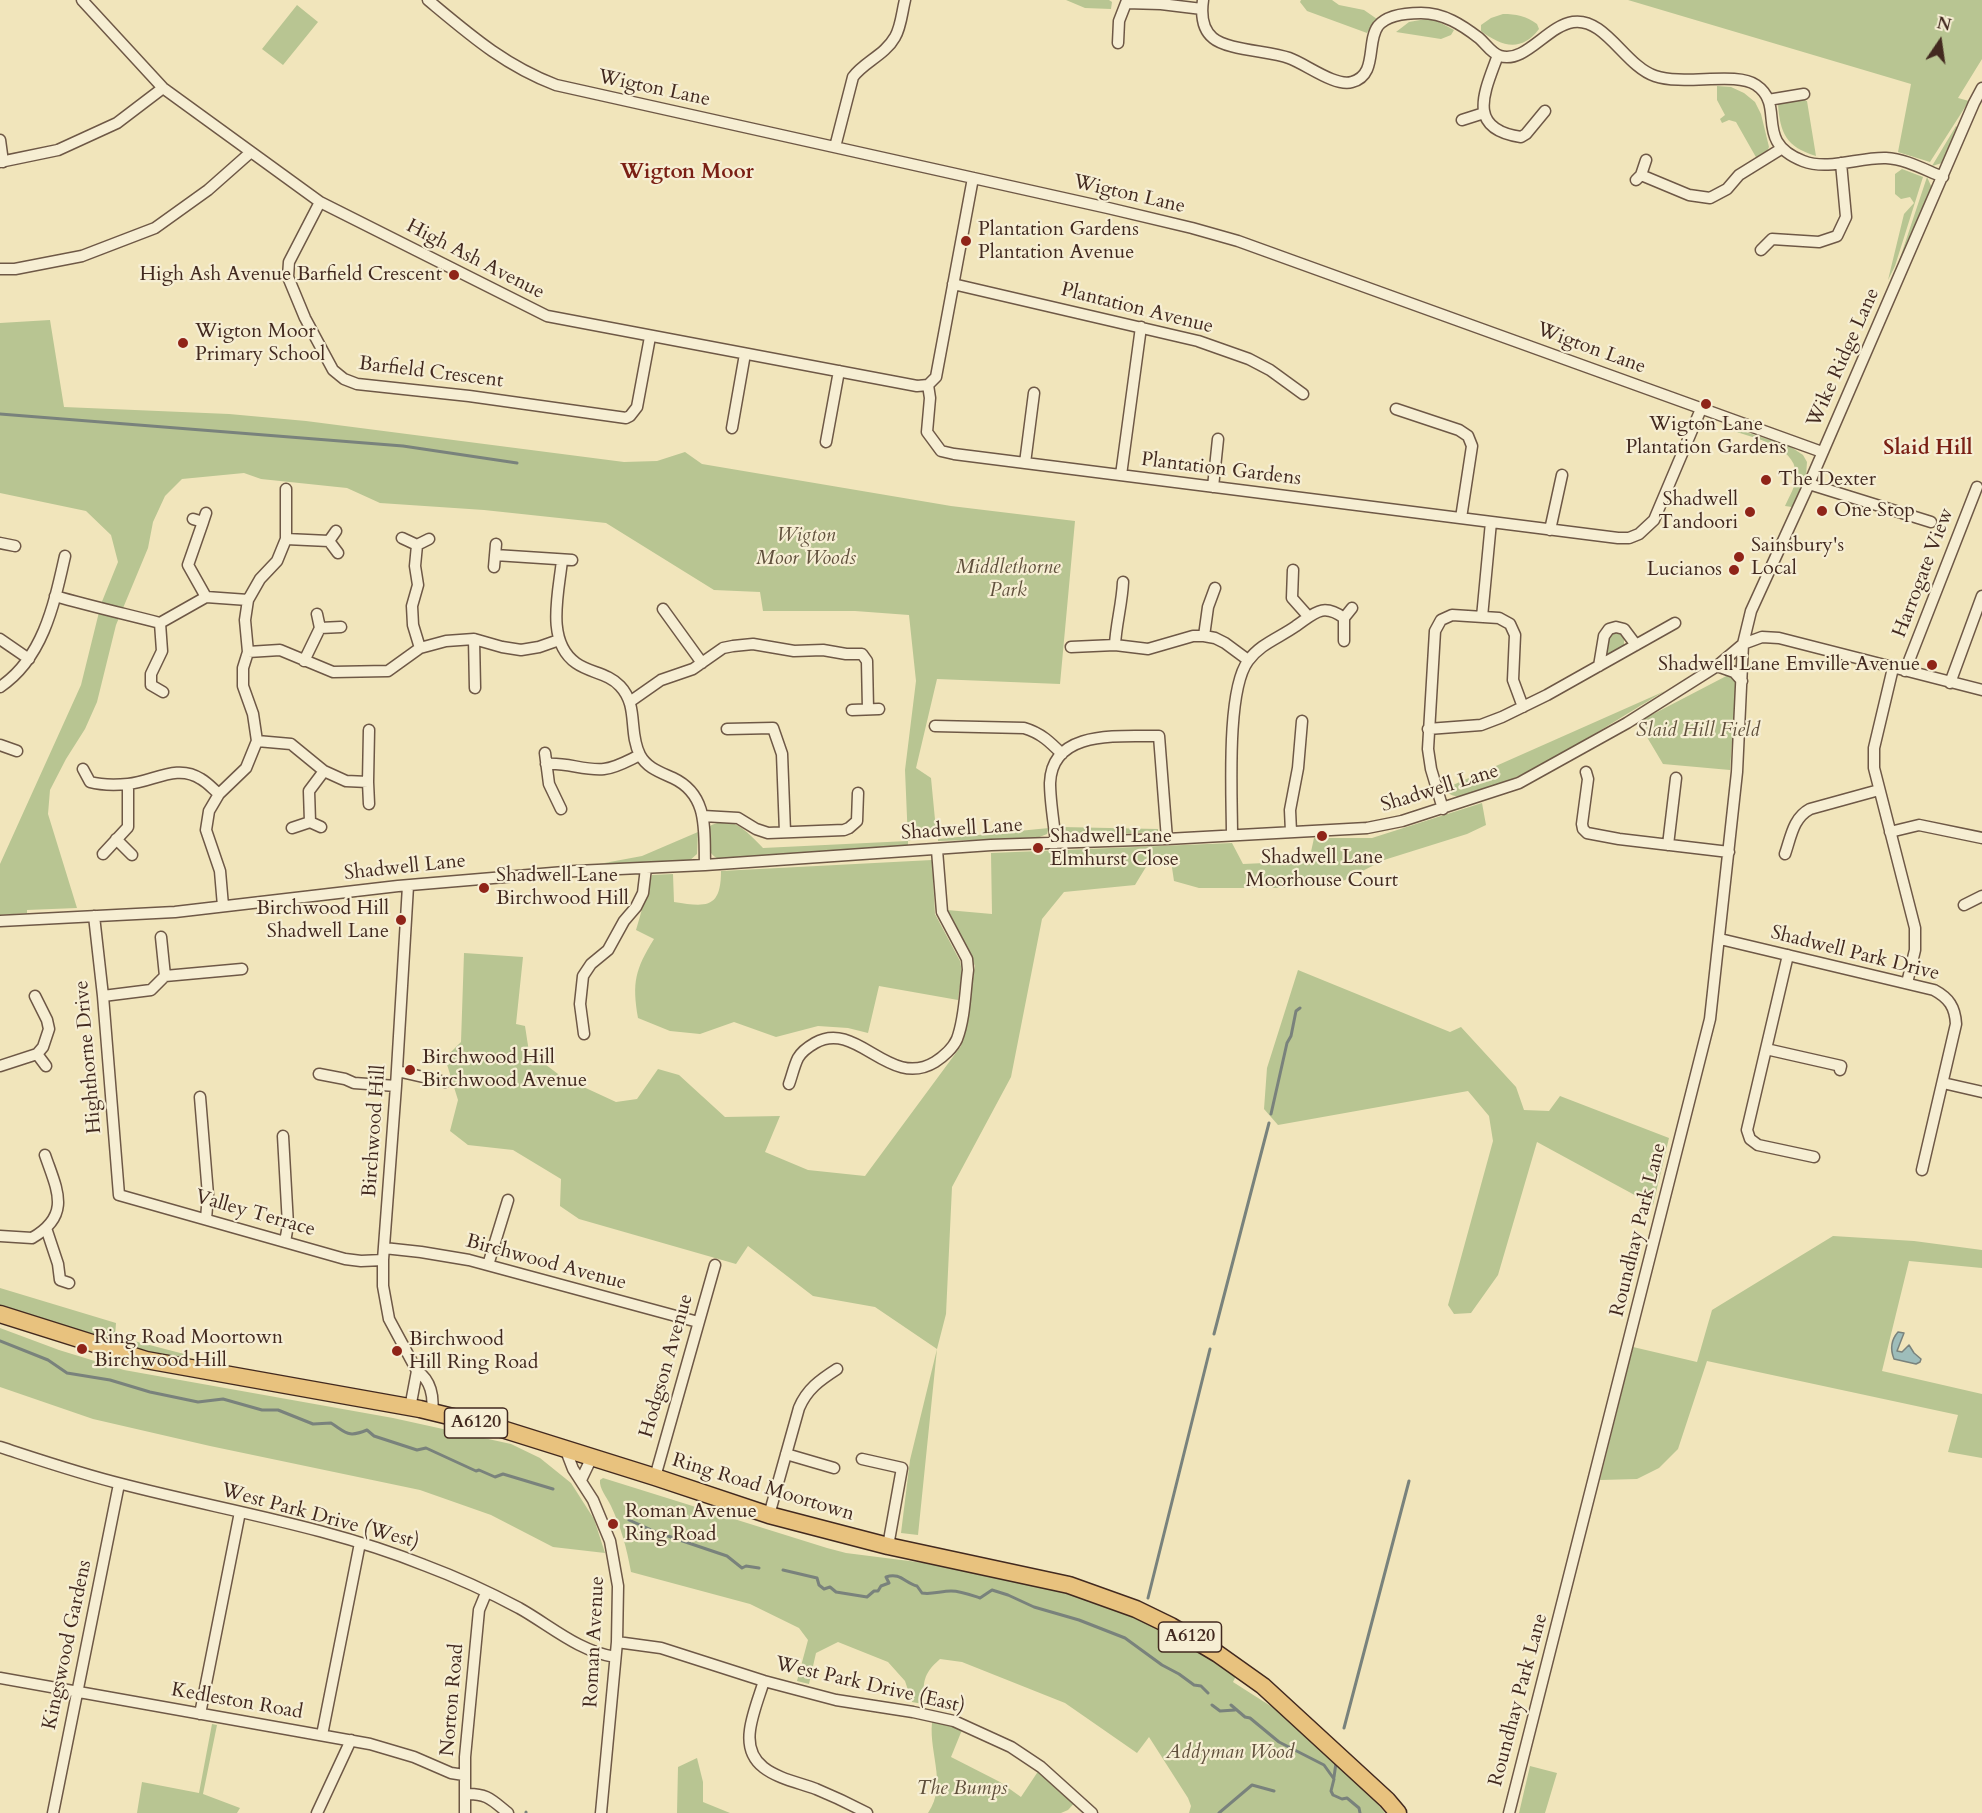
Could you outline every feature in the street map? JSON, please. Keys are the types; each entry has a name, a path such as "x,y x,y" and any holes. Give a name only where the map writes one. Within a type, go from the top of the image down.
{"highway":[{"name":"Ring Road Moortown","path":"0,1314 146,1360 432,1412 502,1429 769,1515 888,1546 1069,1585 1136,1609 1171,1626 1218,1654 1263,1686 1392,1807 1409,1813"}],"street":[{"name":"High Ash Avenue","path":"82,0 163,88 320,202 547,316 917,386 928,385"},
{"name":"Wigton Lane","path":"428,0 496,55 556,86 973,178 1192,228 1238,241 1822,453"},
{"path":"835,147 853,77 895,38 905,0"},
{"path":"1419,13 1421,0"},
{"path":"1118,43 1119,21 1125,3 1202,5 1207,32 1215,40 1228,45 1281,55 1342,83 1353,82 1367,70 1378,26 1394,17 1432,13 1456,22 1498,56 1516,56 1552,31 1568,23 1585,22 1593,24 1639,68 1654,76 1687,81 1744,79 1754,83 1768,100 1772,131 1781,149 1806,162 1825,164 1893,159 1943,177"},
{"path":"1498,56 1484,96 1484,113 1494,128 1521,137 1545,111"},
{"path":"0,140 2,162 58,150 117,123 163,88"},
{"name":"Wike Ridge Lane","path":"1743,644 1751,610 1809,484 1982,88"},
{"path":"1768,100 1804,94"},
{"path":"1462,120 1484,113"},
{"path":"1646,160 1638,178 1689,195 1710,198 1727,189 1740,175 1781,149"},
{"path":"0,269 15,269 82,256 155,228 208,189 251,152"},
{"path":"1761,250 1771,234 1819,242 1837,236 1846,217 1841,163"},
{"name":"Plantation Gardens","path":"973,178 936,377 928,385 930,398 927,432 941,451 1550,530 1629,538 1648,528 1654,520 1701,409"},
{"name":"Barfield Crescent","path":"320,202 289,262 288,277 305,318 333,370 344,380 357,384 469,396 626,418 637,407 650,337"},
{"name":"Plantation Avenue","path":"953,284 1198,341 1249,359 1270,370 1303,394"},
{"path":"1121,475 1142,327"},
{"path":"732,428 745,354"},
{"path":"826,442 838,371"},
{"path":"1024,463 1034,393"},
{"path":"1396,409 1459,430 1468,436 1472,446 1461,518"},
{"path":"1213,487 1218,439"},
{"path":"1550,530 1562,475"},
{"path":"1809,484 1931,522"},
{"name":"Harrogate View","path":"1905,671 1977,487"},
{"path":"223,906 220,872 206,830 208,811 219,794 246,768 257,741 254,714 243,686 243,668 248,652 245,620 248,600 260,579 277,561 286,539 286,489"},
{"path":"201,518 188,565 206,597"},
{"path":"1482,617 1491,522"},
{"path":"328,541 336,531"},
{"path":"402,538 417,545"},
{"path":"286,539 328,541 338,553"},
{"path":"417,545 429,539"},
{"path":"0,543 15,546"},
{"path":"417,545 418,585 412,606 412,625 420,648"},
{"path":"494,567 496,549 567,560 557,615 559,640 567,655 576,663 611,678 631,701 634,736 640,755 653,769 691,789 702,808 705,866"},
{"path":"0,687 15,677 40,642 55,596 64,556"},
{"path":"1293,570 1292,598 1308,616"},
{"path":"1115,645 1117,622 1122,606 1123,582"},
{"path":"1204,636 1208,607 1215,588"},
{"path":"55,596 104,611 123,613 160,623 206,597 248,600"},
{"path":"1950,683 1982,596"},
{"path":"1344,641 1344,618 1352,608"},
{"path":"663,609 702,663"},
{"path":"1232,835 1234,713 1242,670 1248,660 1263,646 1294,628 1314,612 1324,610 1336,612 1344,618"},
{"path":"303,661 320,628 317,614"},
{"path":"1443,809 1431,769 1428,729 1435,631 1441,620 1452,615 1482,617 1505,620 1514,629 1513,680 1523,707"},
{"path":"160,623 162,651 151,674 148,687 163,692"},
{"path":"1428,729 1481,725 1523,707 1675,623"},
{"path":"320,628 341,627"},
{"path":"1599,666 1604,636 1608,629 1616,627 1624,629 1636,645"},
{"path":"1071,647 1115,645 1148,649 1193,636 1204,636 1215,638 1248,660"},
{"name":"Shadwell Lane","path":"0,921 175,912 408,886 576,871 705,866 937,850 1367,828 1386,825 1443,809 1519,783 1627,723 1717,666 1743,644 1762,637 1779,638 1982,690"},
{"path":"0,639 29,659"},
{"path":"248,652 280,650 333,672 388,671 420,648 446,641 474,639 521,650 559,640"},
{"path":"474,639 475,688"},
{"path":"631,701 661,680 693,669 723,648 753,644 794,651 823,650 862,654 867,661 874,709 852,710"},
{"name":"Roundhay Park Lane","path":"1509,1813 1710,1018 1729,852 1743,681 1743,644"},
{"path":"1717,666 1734,672 1743,681"},
{"path":"1893,668 1874,748 1874,768 1916,939 1907,983"},
{"path":"1291,832 1290,810 1298,768 1302,721"},
{"path":"935,726 1024,728 1037,732 1062,754"},
{"path":"727,729 773,728 782,754 785,832"},
{"path":"369,730 369,804"},
{"path":"1056,843 1050,782 1053,769 1062,754 1080,741 1093,738 1159,736 1167,839"},
{"path":"257,741 291,744 324,771 346,781 368,782"},
{"path":"0,745 17,751"},
{"path":"561,809 549,784 546,758 598,770 607,769 640,755"},
{"path":"83,769 90,782 100,784 128,784 176,771 200,777 219,794"},
{"path":"309,822 309,791 324,771"},
{"path":"1586,772 1588,779 1582,824 1587,833 1729,852"},
{"path":"1668,845 1676,778"},
{"path":"103,854 128,827 128,784"},
{"path":"1785,854 1795,824 1803,812 1810,808 1879,790"},
{"path":"703,816 738,818 768,833 844,830 854,825 858,816 858,793"},
{"path":"292,828 309,822 321,827"},
{"path":"1890,832 1919,825 1982,838"},
{"path":"116,839 132,855"},
{"path":"789,1084 797,1059 807,1047 820,1040 844,1039 855,1043 882,1060 913,1070 926,1068 938,1061 956,1040 968,970 967,959 942,912 937,850"},
{"path":"584,1034 580,1004 583,976 591,964 608,950 624,921 636,907 643,893 646,868"},
{"name":"Birchwood Hill","path":"408,886 383,1254 383,1286 389,1319 417,1371 423,1375 432,1392 432,1412"},
{"path":"1964,905 1982,896"},
{"name":"Highthorne Drive","path":"94,916 103,996 119,1195"},
{"path":"161,937 165,976"},
{"name":"Shadwell Park Drive","path":"1719,939 1934,990 1951,1003 1956,1024 1921,1170"},
{"path":"1788,955 1748,1125 1748,1135 1758,1145 1814,1157"},
{"path":"103,996 151,990 165,976 242,969"},
{"path":"0,1066 37,1054 43,1047 50,1029 35,996"},
{"path":"1766,1049 1841,1066 1840,1070"},
{"path":"37,1054 46,1066"},
{"path":"397,1071 445,1082"},
{"path":"324,1078 396,1086"},
{"path":"1942,1083 1982,1092"},
{"path":"200,1097 208,1195 206,1219"},
{"path":"283,1136 288,1225 285,1242"},
{"path":"0,1236 32,1238 46,1228 58,1209 59,1201 45,1155"},
{"name":"Valley Terrace","path":"119,1195 345,1258 361,1261 383,1254"},
{"path":"488,1265 508,1200"},
{"path":"46,1228 58,1264 60,1280 69,1283"},
{"name":"Birchwood Avenue","path":"383,1254 447,1256 698,1322"},
{"name":"Hodgson Avenue","path":"655,1477 715,1265"},
{"path":"769,1515 804,1396 812,1386 837,1369"},
{"path":"410,1408 417,1371"},
{"name":"West Park Drive (West)","path":"0,1448 119,1484 360,1543 424,1565 520,1609 585,1649 615,1657"},
{"name":"Roman Avenue","path":"568,1450 573,1469 593,1500 610,1540 616,1563 617,1642 601,1813"},
{"path":"786,1454 834,1468"},
{"path":"581,1479 592,1457"},
{"path":"862,1459 902,1468 888,1546"},
{"name":"Kingswood Gardens","path":"53,1813 119,1484"},
{"path":"200,1714 240,1512"},
{"path":"322,1735 360,1543"},
{"name":"Norton Road","path":"465,1813 465,1775 479,1610 486,1593"},
{"name":"West Park Drive (East)","path":"617,1642 661,1647 764,1681 836,1700 914,1712 954,1721 1011,1747 1041,1767 1092,1813"},
{"name":"Kedleston Road","path":"0,1678 351,1740 393,1750 452,1773 465,1775"},
{"path":"764,1681 750,1730 752,1751 763,1768 774,1776 815,1789 867,1813"},
{"path":"317,1813 351,1740"},
{"path":"465,1794 489,1797 508,1813"}],"green space":[{"path":"1066,0 1109,0 1112,2 1111,9 1085,8"},
{"path":"1301,0 1332,0 1339,5 1364,10 1377,19 1367,33 1307,11 1300,2"},
{"path":"1628,0 1982,0 1982,59 1958,98 1969,101 1930,162 1898,152 1911,84"},
{"path":"297,5 318,22 283,65 262,49"},
{"path":"1503,14 1525,17 1537,24 1539,29 1525,42 1511,45 1496,40 1481,31 1481,25"},
{"path":"1426,19 1437,21 1454,30 1451,35 1441,39 1396,32 1409,22"},
{"path":"1717,86 1731,87 1744,93 1755,102 1761,114 1769,147 1766,154 1757,159 1736,122 1729,120 1722,123 1720,119 1725,115 1717,100"},
{"path":"1801,99 1807,101 1816,156 1791,143 1783,131 1778,104"},
{"path":"1956,126 1958,128 1944,161 1932,166"},
{"path":"1902,169 1923,177 1895,266 1888,280 1904,214 1914,203 1910,197 1901,199 1895,194 1895,174"},
{"path":"1927,177 1932,188 1898,264"},
{"name":"Wigton Moor Woods","path":"50,320 64,407 229,414 306,421 624,462 657,461 685,452 702,464 951,506 1075,521 1060,684 937,679 916,768 931,778 936,830 908,841 905,770 916,681 909,615 855,611 763,611 760,592 714,590 606,523 484,510 380,503 347,488 261,479 244,473 182,479 165,496 153,522 148,548 116,625 97,702 85,729 50,790 48,814 77,908 27,910 27,913 0,915 0,864 81,685 101,604 118,562 111,535 86,511 0,493 0,323"},
{"path":"1731,427 1791,447 1803,455 1807,462 1806,476 1792,507 1785,506 1796,478 1794,464 1788,455 1769,443 1727,429"},
{"path":"1617,632 1624,637 1624,645 1608,654 1606,651 1608,639"},
{"name":"Slaid Hill Field","path":"1737,672 1730,770 1663,764 1638,722"},
{"path":"1665,691 1592,736 1499,785 1474,794 1455,796 1444,789"},
{"path":"1482,803 1486,825 1467,834 1384,860 1337,884 1305,888 1199,888 1174,881 1170,854 1152,857 1135,885 1064,892 1042,919 1011,1077 952,1187 946,1314 937,1349 875,1307 813,1296 748,1246 736,1264 579,1219 560,1206 561,1179 513,1150 468,1145 450,1131 458,1100 445,1058 461,1042 464,953 523,957 516,1024 525,1026 529,1052 562,1077 616,1102 637,1099 658,1069 679,1075 725,1117 780,1116 765,1152 808,1170 865,1176 961,1046 975,966 947,910 992,914 991,853 1232,843 1243,864 1309,861 1314,838 1372,838"},
{"path":"717,823 732,823 745,831 763,848 908,841 908,847 719,859 709,850 708,827"},
{"path":"1061,827 1158,829 1158,832 1069,836 1062,832"},
{"path":"1049,828 1047,834 1037,838 938,841 938,839"},
{"path":"698,832 697,854 689,861 599,864 642,856"},
{"path":"932,860 935,914 960,961 962,972 958,1000 879,986 868,1033 848,1028 818,1026 776,1037 734,1022 700,1034 670,1031 638,1018 635,985 639,968 654,939 636,930 652,875 673,874 674,902 695,905 709,903 715,899 721,871"},
{"path":"1298,970 1450,1032 1461,1027 1516,1087 1524,1110 1549,1111 1560,1096 1669,1138 1653,1205 1537,1142 1498,1275 1471,1313 1454,1314 1448,1305 1493,1141 1489,1116 1468,1091 1278,1125 1264,1109 1267,1068"},
{"path":"1833,1236 1914,1241 1982,1250 1982,1268 1909,1261 1882,1371 1982,1394 1982,1458 1948,1452 1958,1415 1707,1361 1678,1449 1659,1468 1637,1479 1600,1480 1633,1347 1697,1362 1712,1310"},
{"path":"0,1288 116,1323 115,1336 188,1355 185,1361 153,1355 0,1309"},
{"path":"0,1328 59,1350 124,1370 393,1418 511,1444 540,1458 571,1483 594,1519 605,1553 553,1547 491,1515 420,1490 93,1419 0,1387"},
{"path":"937,1349 918,1535 901,1533 910,1460"},
{"name":"Addyman Wood","path":"603,1478 846,1553 925,1563 1072,1593 1131,1615 1175,1637 1237,1674 1233,1682 1280,1712 1357,1778 1385,1813 1189,1813 1191,1806 1188,1798 1149,1737 1137,1753 1065,1703 962,1662 940,1659 934,1665 925,1679 923,1704 912,1702 905,1681 888,1662 838,1642 816,1653 809,1684 797,1681 808,1640 799,1628 750,1604 631,1572 621,1530 601,1487 600,1480"},
{"name":"The Bumps","path":"933,1716 964,1725 951,1757 1000,1782 1021,1797 1041,1767 1078,1799 1068,1810 1061,1813 928,1813 937,1790 932,1741"},
{"path":"212,1724 217,1725 203,1794 240,1808 237,1813 137,1813 142,1782 199,1793"},
{"path":"697,1758 703,1782 703,1802 730,1813 677,1813 678,1767"},
{"path":"1530,1766 1557,1773 1545,1813 1519,1813"}],"water":[{"path":"1898,1332 1904,1333 1897,1351 1902,1352 1909,1345 1921,1359 1920,1362 1916,1364 1894,1359 1892,1345"}],"waterway":[{"path":"0,414 403,446 517,463"},
{"path":"1271,1114 1287,1043 1291,1036 1296,1011 1300,1008"},
{"path":"1214,1334 1269,1123"},
{"path":"0,1341 48,1360 67,1373 110,1380 150,1392 198,1402 223,1399 262,1410 278,1410 313,1424 331,1423 351,1434 367,1430 374,1436 417,1450 426,1448 476,1471 479,1470 495,1477 503,1474 553,1489"},
{"path":"1148,1598 1210,1349"},
{"path":"1344,1728 1409,1481"},
{"path":"629,1520 656,1532 727,1556 742,1568 746,1566 759,1568"},
{"path":"783,1570 817,1578 819,1585 824,1589 830,1587 836,1592 867,1597 889,1583 886,1577 891,1576 899,1577 917,1586 922,1593 955,1591 980,1598 992,1590 1125,1638 1162,1665 1194,1685 1201,1686 1208,1693"},
{"path":"1212,1705 1220,1711 1235,1710"},
{"path":"1231,1705 1279,1742 1324,1765 1334,1779 1331,1791 1333,1795 1342,1799 1347,1798 1359,1808 1360,1813"},
{"path":"1334,1777 1336,1763"},
{"path":"1219,1813 1252,1785 1274,1791"}],"place":[{"name":"Plantation Gardens Plantation Avenue","path":"966,241"},
{"name":"High Ash Avenue Barfield Crescent","path":"454,275"},
{"name":"Wigton Moor Primary School","path":"183,343"},
{"name":"Wigton Lane Plantation Gardens","path":"1706,404"},
{"name":"The Dexter","path":"1766,480"},
{"name":"One Stop","path":"1822,511"},
{"name":"Shadwell Tandoori","path":"1750,512"},
{"name":"Sainsbury's Local","path":"1739,557"},
{"name":"Lucianos","path":"1734,570"},
{"name":"Shadwell Lane Emville Avenue","path":"1932,665"},
{"name":"Shadwell Lane Moorhouse Court","path":"1322,836"},
{"name":"Shadwell Lane Elmhurst Close","path":"1038,848"},
{"name":"Shadwell Lane Birchwood Hill","path":"484,888"},
{"name":"Birchwood Hill Shadwell Lane","path":"401,920"},
{"name":"Birchwood Hill Birchwood Avenue","path":"410,1070"},
{"name":"Ring Road Moortown Birchwood Hill","path":"82,1349"},
{"name":"Birchwood Hill Ring Road","path":"397,1351"},
{"name":"Roman Avenue Ring Road","path":"613,1524"}],"district":[{"name":"Wigton Moor","path":"687,173"},
{"name":"Slaid Hill","path":"1928,449"}],"park label":[{"name":"Middlethorne Park","path":"1008,580"}]}
